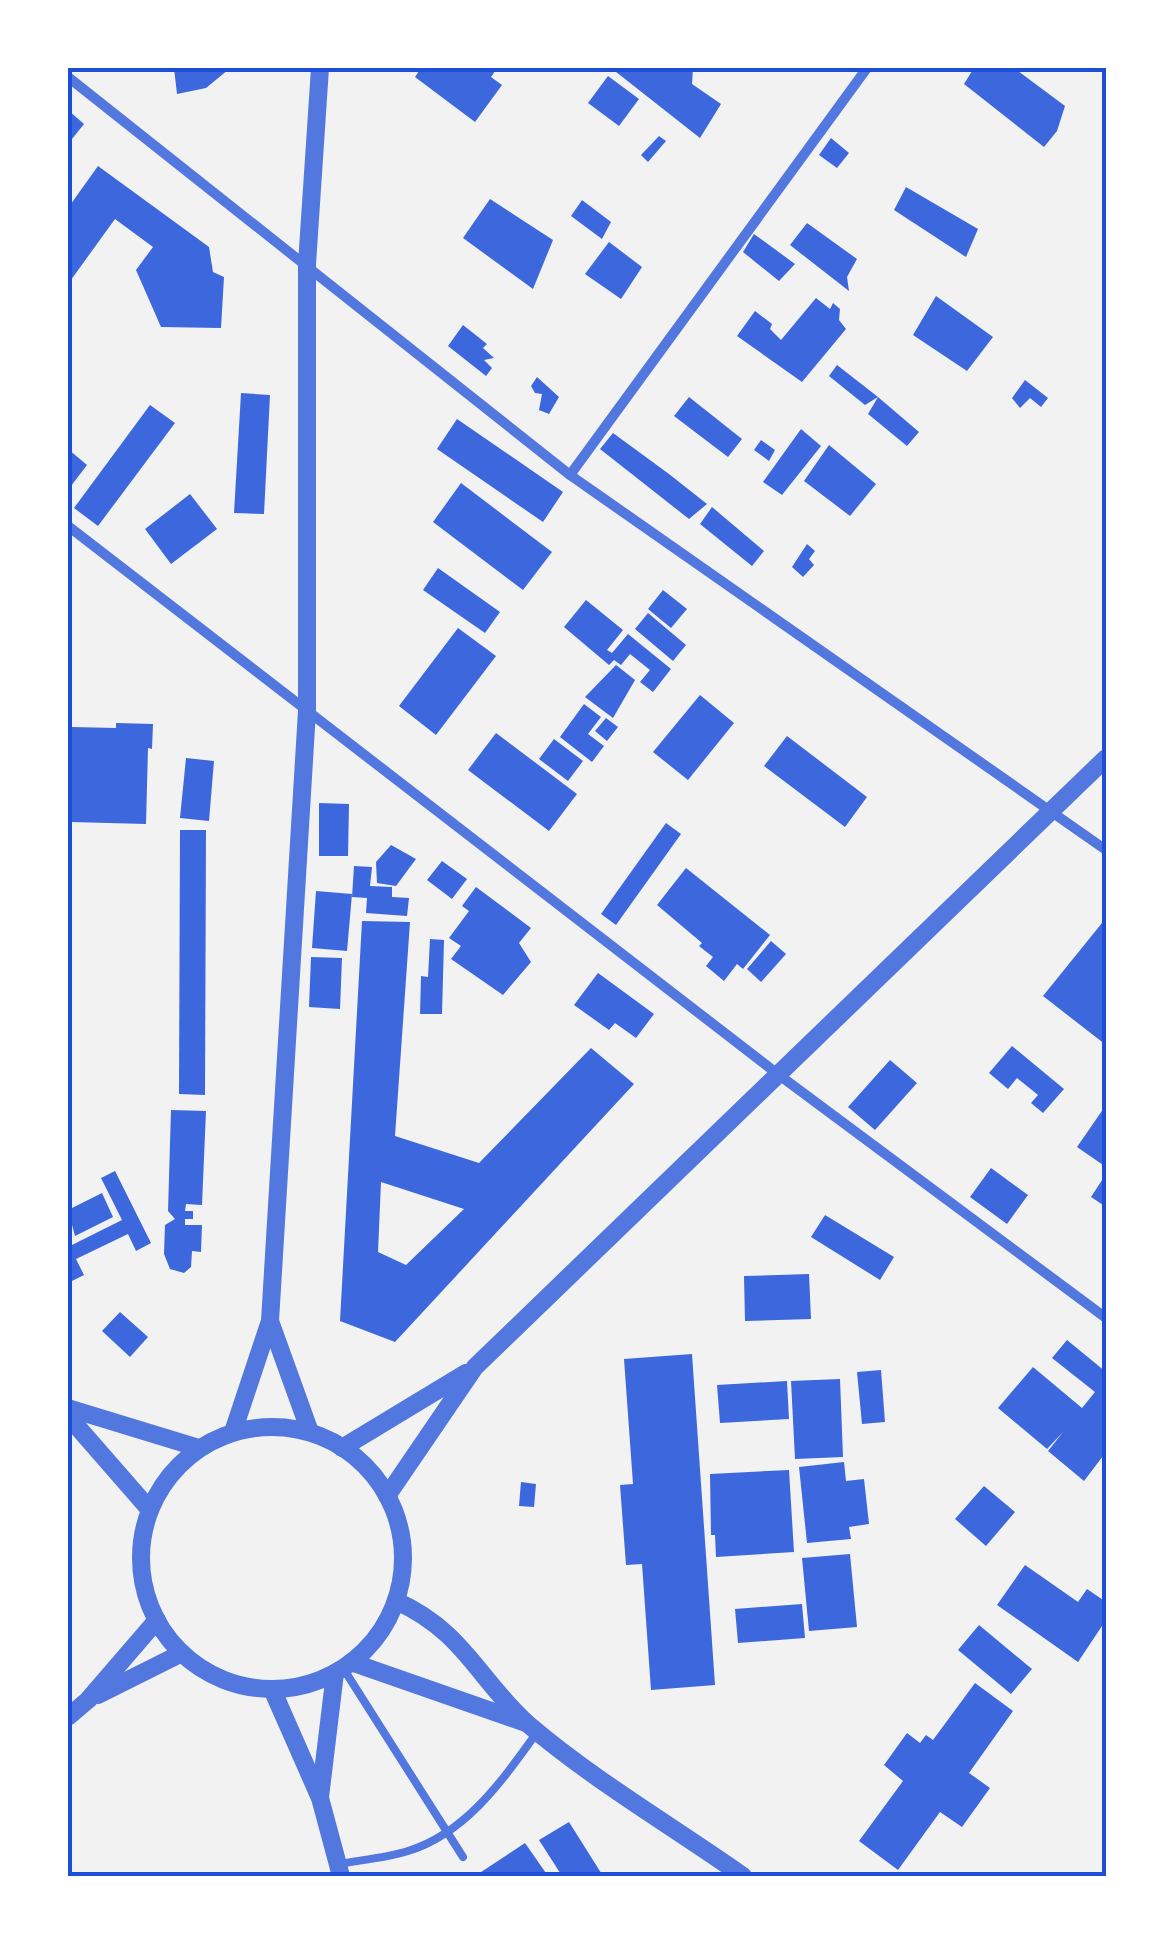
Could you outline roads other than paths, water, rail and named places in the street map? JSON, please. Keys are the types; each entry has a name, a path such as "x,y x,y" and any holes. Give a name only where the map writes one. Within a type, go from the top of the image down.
{"street":[{"path":"234,1432 270,1322 307,712 307,264 320,68"},
{"path":"570,476 867,68"},
{"path":"68,76 570,476 1106,850"},
{"path":"68,526 779,1075 1106,1318"},
{"path":"387,1496 475,1368 1106,758"},
{"path":"270,1322 310,1432"},
{"path":"342,1448 475,1368"},
{"path":"68,1408 199,1448"},
{"path":"68,1416 150,1510"},
{"path":"264,1426 310,1432 360,1462 387,1496 401,1548 396,1600 378,1635 343,1668 304,1684 272,1688 224,1679 182,1652 156,1620 142,1578 141,1555 150,1510 170,1475 199,1448 234,1432 264,1426"},
{"path":"396,1600 425,1614 454,1640 532,1727 743,1876"},
{"path":"68,1717 88,1700 156,1620"},
{"path":"88,1700 182,1652"},
{"path":"343,1668 532,1727"},
{"path":"320,1798 343,1668"},
{"path":"272,1688 320,1798 340,1870"}],"lane":[{"path":"343,1668 463,1857"},
{"path":"340,1870 410,1851 446,1830 496,1791 532,1727"}]}
